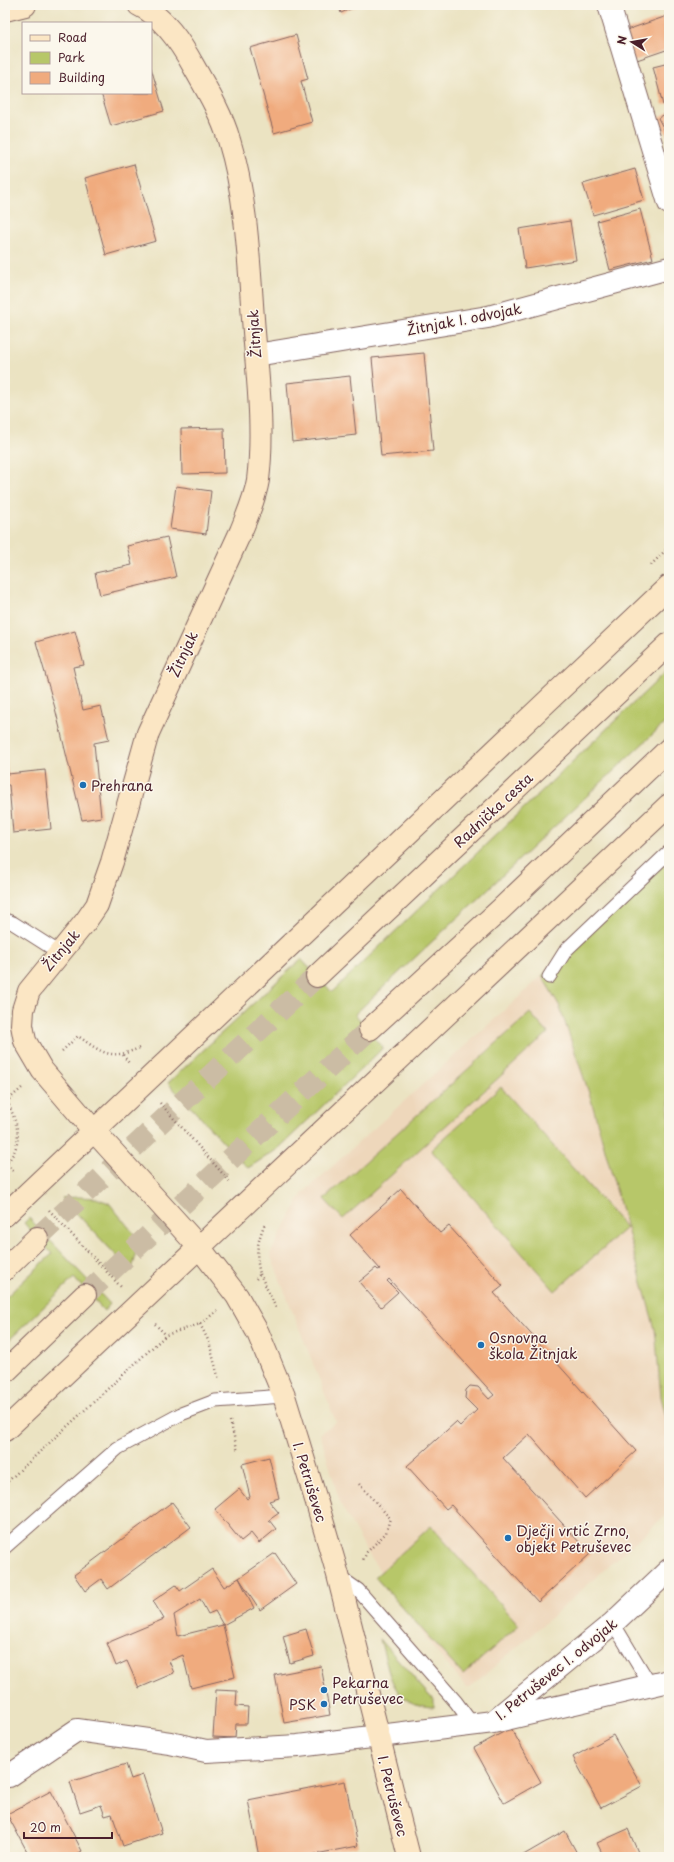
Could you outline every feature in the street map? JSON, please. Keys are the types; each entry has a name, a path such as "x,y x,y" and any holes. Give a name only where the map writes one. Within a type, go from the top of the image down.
{"main road":[{"path":"5,10 25,5"},
{"name":"Žitnjak","path":"139,5 151,11 164,24 188,55 208,91 229,139 236,166 245,216 256,355 260,453 258,481 253,501 148,733 112,862 97,905 29,991 23,1010 23,1030 25,1041 42,1070 94,1131 199,1247"},
{"path":"5,1215 669,586"},
{"name":"Radnička cesta","path":"317,976 669,644"},
{"path":"370,1029 501,909 669,749"},
{"path":"5,1430 669,805"},
{"path":"5,1269 37,1238"},
{"name":"I. Petruševec","path":"199,1247 237,1296 254,1326 284,1396 338,1575 409,1857"},
{"path":"5,1372 85,1295"}],"street":[{"path":"609,5 669,203"},
{"name":"Žitnjak I. odvojak","path":"256,355 488,317 669,268"},
{"name":"I. Petruševec I. odvojak","path":"483,1724 613,1623 669,1570"},
{"path":"378,1735 483,1724 660,1683"},
{"name":"I. Petruševec","path":"9,1776 77,1730 170,1743 206,1751 298,1746 378,1735"}],"lane":[{"path":"549,977 566,950 669,852"},
{"path":"5,920 60,953"},
{"path":"5,1547 118,1448 181,1414 215,1402 284,1396"},
{"path":"338,1575 358,1590 456,1702 483,1724"},
{"path":"613,1623 660,1683"}],"path":[{"path":"72,1042 78,1036 101,1052 123,1055 128,1061"},
{"path":"13,1096 7,1102 18,1124 18,1142 6,1165 16,1174"},
{"path":"159,1102 224,1176"},
{"path":"46,1207 123,1289"},
{"path":"258,1277 260,1274 256,1257 259,1238 265,1222"},
{"path":"5,1484 166,1335 203,1321"},
{"path":"158,1327 166,1335"},
{"path":"359,1484 390,1518 386,1533 367,1552 360,1565"}],"shaded area":[{"name":"Osnovna škola Žitnjak","path":"542,976 559,1005 590,1096 655,1329 661,1397 669,1429 669,1512 529,1637 468,1689 432,1647 367,1552 340,1503 320,1433 336,1422 270,1254 302,1194"}],"green space":[{"path":"669,669 669,719 355,1014 383,1048 278,1149 248,1168 168,1083 301,959 332,992"},
{"path":"669,860 669,1429 661,1397 655,1329 590,1096 559,1005 542,976"},
{"path":"530,1013 548,1033 343,1219 324,1199"},
{"path":"501,1087 626,1228 555,1291 431,1150"},
{"path":"62,1198 96,1198 109,1203 135,1235 136,1256 131,1271"},
{"path":"29,1218 110,1304 104,1311 74,1278 5,1344 5,1298 52,1254 24,1223"},
{"path":"431,1526 519,1625 463,1675 375,1577"},
{"path":"380,1639 434,1701 434,1707 419,1705 408,1701 400,1694 390,1675"}],"building":[{"path":"338,5 359,5 341,13"},
{"path":"667,16 669,23 669,49 631,62 621,32"},
{"path":"296,35 308,79 301,81 312,122 274,133 250,48"},
{"path":"669,63 669,103 663,105 653,67"},
{"path":"152,71 164,111 111,126 101,94 152,94"},
{"path":"669,112 669,139 658,118"},
{"path":"134,164 156,241 106,255 85,178"},
{"path":"635,169 644,200 593,215 583,184"},
{"path":"640,209 653,259 610,270 597,221"},
{"path":"570,221 576,260 525,268 519,229"},
{"path":"424,353 433,451 381,456 372,358"},
{"path":"350,376 356,435 292,442 287,383"},
{"path":"224,428 225,473 182,474 181,429"},
{"path":"176,486 211,491 206,534 170,529"},
{"path":"167,537 176,577 100,595 95,573 132,565 127,546"},
{"path":"75,631 84,665 73,667 83,710 101,706 109,740 94,743 101,817 82,820 55,708 36,642"},
{"path":"5,752 8,774 45,770 51,829 13,833 9,785 5,785"},
{"path":"401,1189 440,1233 449,1226 503,1286 494,1293 636,1451 585,1498 529,1434 503,1458 590,1554 538,1602 451,1505 446,1509 407,1466 456,1422 460,1426 477,1410 465,1398 466,1390 470,1386 478,1387 489,1399 494,1395 389,1279 387,1281 398,1292 381,1307 359,1282 376,1268 378,1270 380,1269 350,1235"},
{"path":"269,1457 279,1498 269,1501 279,1513 269,1520 276,1529 259,1543 251,1533 241,1541 215,1509 239,1489 247,1499 250,1497 242,1464"},
{"path":"172,1502 191,1527 108,1589 101,1579 85,1591 74,1575"},
{"path":"275,1553 296,1584 260,1610 239,1578"},
{"path":"212,1569 224,1587 239,1578 254,1608 223,1625 235,1677 191,1688 183,1655 169,1661 174,1673 139,1688 127,1661 116,1666 107,1643 164,1619 153,1601 176,1585 180,1591","holes":["200,1599 208,1614 215,1611 223,1625 178,1636 174,1615"]},
{"path":"306,1629 314,1656 290,1663 283,1636"},
{"path":"321,1666 330,1715 284,1723 275,1675"},
{"path":"216,1690 237,1691 236,1706 248,1707 247,1724 236,1724 235,1738 213,1737"},
{"path":"511,1728 541,1782 504,1803 474,1748"},
{"path":"613,1735 642,1786 601,1808 573,1757"},
{"path":"126,1764 131,1779 143,1775 162,1833 123,1846 112,1814 105,1816 101,1805 80,1812 70,1782"},
{"path":"345,1781 358,1846 300,1857 259,1857 248,1800"},
{"path":"51,1791 82,1851 72,1857 30,1857 7,1814"},
{"path":"628,1829 640,1857 604,1857 597,1843"},
{"path":"565,1831 579,1857 520,1857"}],"tunnel":[{"path":"37,1238 317,976"},
{"path":"85,1295 370,1029"}],"place":[{"name":"Prehrana","path":"83,785"},
{"name":"Osnovna škola Žitnjak","path":"481,1345"},
{"name":"Dječji vrtić Zrno, objekt Petruševec","path":"508,1538"},
{"name":"Pekarna Petruševec","path":"324,1690"},
{"name":"PSK","path":"324,1704"}]}
